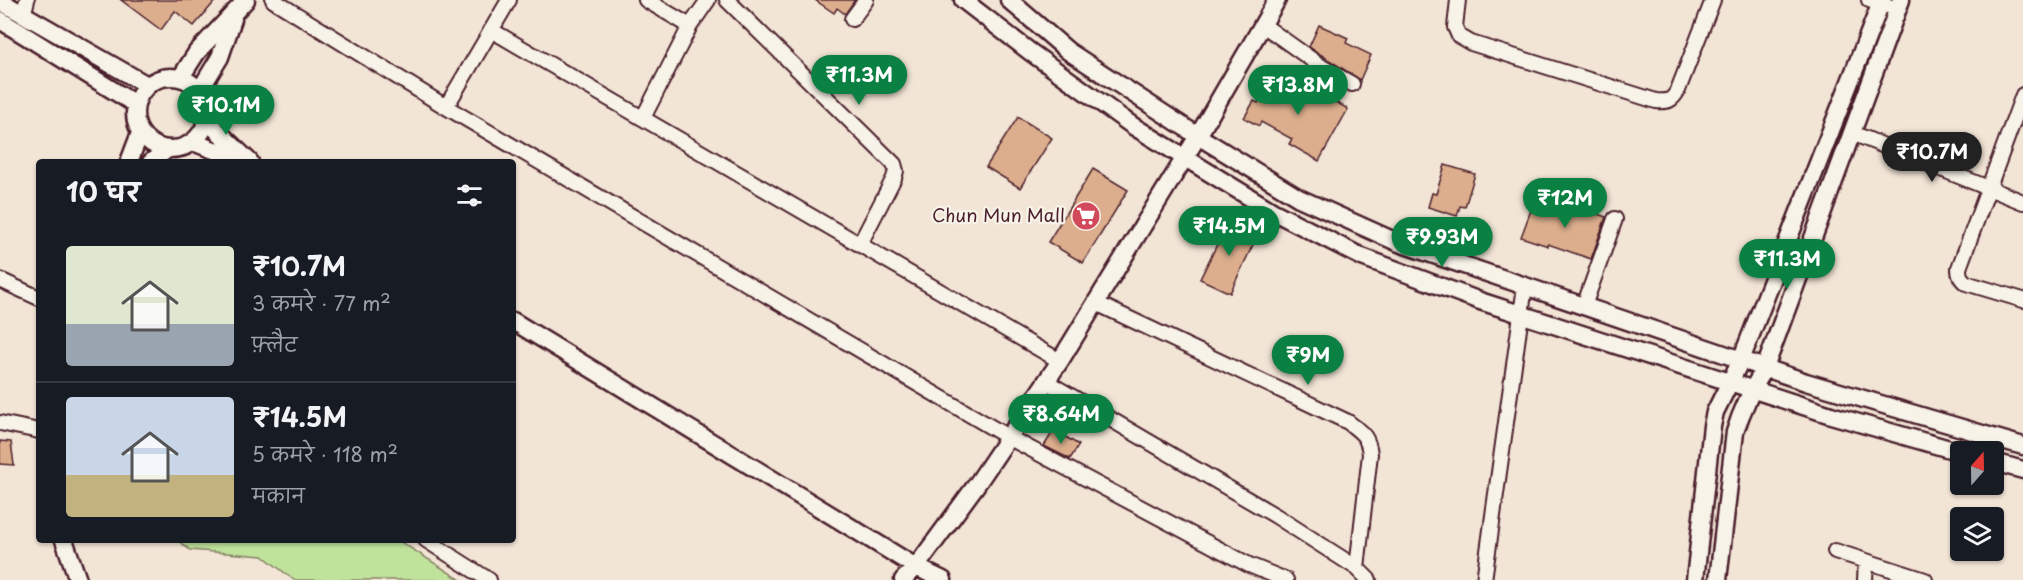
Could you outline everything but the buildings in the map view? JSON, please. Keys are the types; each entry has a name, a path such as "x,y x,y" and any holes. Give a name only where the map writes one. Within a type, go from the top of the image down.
{"street":[{"path":"273,0 446,107 1008,437 1248,565 1286,580"},
{"path":"446,107 509,0"},
{"path":"646,0 690,26"},
{"path":"643,118 690,26 708,0"},
{"path":"726,0 894,164 896,171 894,178 860,244"},
{"path":"852,19 866,0"},
{"path":"963,0 1133,126 1272,211 1362,257 1521,315 1831,415 1950,449"},
{"path":"1009,0 1068,51 1198,136 1299,198 1399,243 1806,382 2023,446"},
{"path":"903,580 916,567 977,484 1047,382 1185,158 1277,0"},
{"path":"1458,0 1455,27 1459,36 1471,43 1667,102 1673,99 1678,90 1713,0"},
{"path":"0,1 25,8 147,85"},
{"path":"1695,580 1712,426 1716,412 1741,360 1877,1 1899,4 1765,368 1740,414 1718,580"},
{"path":"181,77 196,52 240,6"},
{"path":"200,90 220,57 240,6"},
{"path":"0,20 135,104"},
{"path":"1263,25 1322,67 1352,84"},
{"path":"491,30 1060,361"},
{"path":"169,76 181,77 200,90 208,110 207,121 203,131 193,142 183,147 168,149 158,147 140,133 136,124 135,104 139,94 147,85 169,76"},
{"path":"2023,95 1959,273 1960,278 1966,283 2023,300"},
{"path":"207,121 245,159"},
{"path":"130,159 140,133"},
{"path":"1852,134 2023,202"},
{"path":"193,142 240,159"},
{"path":"155,159 168,149"},
{"path":"1584,306 1615,219"},
{"path":"0,280 36,297"},
{"path":"1484,580 1525,286"},
{"path":"1096,303 1348,422 1364,434 1370,454 1357,568"},
{"path":"516,323 916,567 943,580"},
{"path":"1047,382 1276,516 1357,568 1369,580"},
{"path":"0,423 36,430"},
{"path":"2004,465 2023,470"},
{"path":"65,543 78,580"},
{"path":"431,543 489,580"},
{"path":"1835,551 1925,580"},
{"path":"1865,580 1866,561"}],"green space":[{"path":"181,543 403,543 461,580 294,580 263,556 190,550"}],"place":[{"name":"Chun Mun Mall","path":"1086,216"}]}
